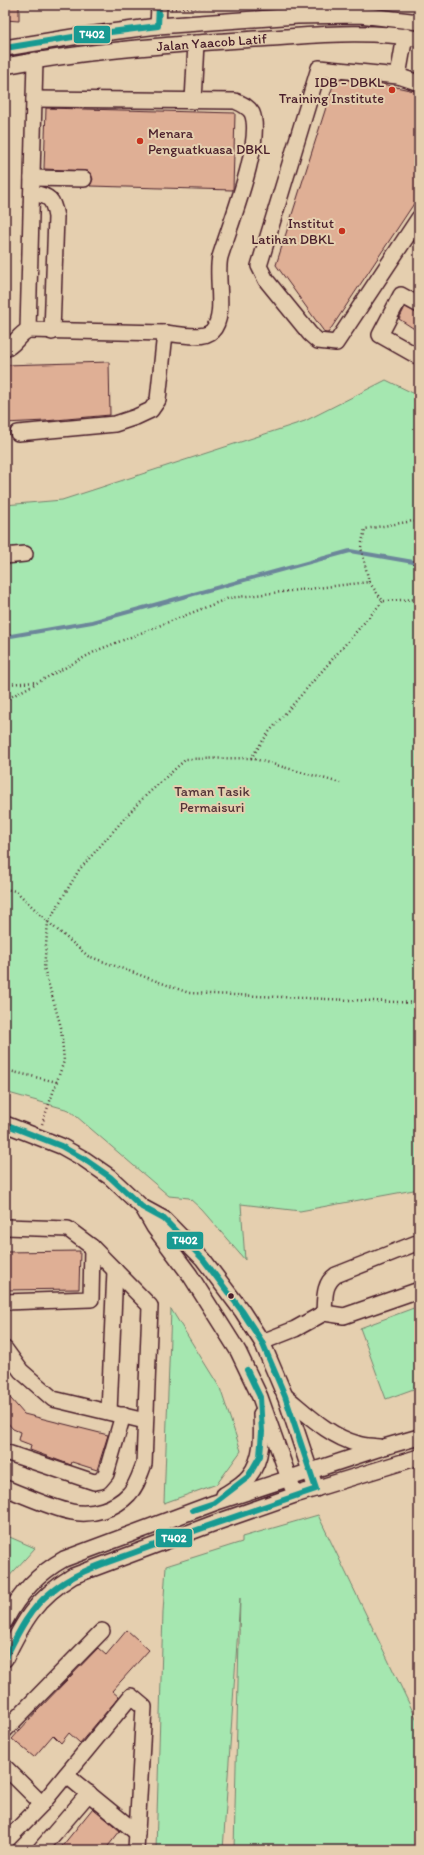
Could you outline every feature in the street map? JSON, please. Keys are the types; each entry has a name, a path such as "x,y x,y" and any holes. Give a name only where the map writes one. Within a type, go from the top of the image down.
{"street":[{"path":"158,26 159,7"},
{"name":"Jalan Yaacob Latif","path":"5,48 79,36 158,26 297,16 360,15 419,22"},
{"name":"Jalan Yaacob Latif","path":"5,66 35,60 155,45 353,33 412,38"},
{"path":"398,76 412,38"},
{"path":"193,101 196,43"},
{"path":"28,330 35,60"},
{"path":"419,83 398,76 319,68 259,266 266,280 310,334 318,341 336,343 419,218"},
{"path":"5,349 15,343 21,334 28,330 52,332 165,333 200,336 211,332 217,325 219,311 220,260 246,177 255,132 251,112 244,105 235,101 34,99"},
{"path":"32,178 84,179"},
{"path":"32,193 43,195 50,199 54,207 56,218 52,332"},
{"path":"419,305 401,295 380,335 419,357"},
{"path":"18,433 115,424 152,410 158,400 165,333"},
{"path":"5,556 25,554"},
{"path":"5,1124 61,1146 84,1159 110,1177 142,1207 164,1220 203,1259 242,1311 262,1342 285,1396 316,1489"},
{"path":"142,1207 154,1228 190,1275 238,1352 260,1397 295,1495"},
{"path":"5,1227 68,1229 92,1247 150,1306 144,1464 138,1480 129,1494 107,1510 93,1513 73,1512 5,1488"},
{"path":"324,1313 325,1291 329,1280 336,1275 419,1242"},
{"path":"5,1302 91,1299 92,1247"},
{"path":"5,1452 94,1482 100,1481 106,1474 116,1414 115,1270"},
{"path":"262,1342 294,1329 324,1313 344,1316 419,1290"},
{"path":"5,1349 21,1370 53,1399 145,1421"},
{"path":"285,1396 322,1426 339,1436 357,1444 384,1447"},
{"path":"214,1503 248,1477 260,1456 262,1432 260,1397"},
{"path":"5,1621 12,1608 28,1588 46,1569 64,1558 214,1503 384,1447 419,1437"},
{"path":"5,1659 31,1611 53,1589 73,1576 197,1529 295,1495 419,1457"},
{"path":"5,1730 102,1631"},
{"path":"5,1842 42,1804 130,1696 144,1707 136,1850"},
{"path":"5,1767 42,1804"},
{"path":"66,1775 137,1833"},
{"path":"40,1850 89,1793"}],"path":[{"path":"159,7 219,5"},
{"path":"383,600 369,582 361,547 365,529 413,521 419,522"},
{"path":"5,700 98,650 229,598 369,582"},
{"path":"251,758 269,732 383,600 419,599"},
{"path":"5,684 39,682"},
{"path":"38,1136 64,1061 61,1026 44,968 48,922 79,870 140,800 186,759 251,758 340,783"},
{"path":"5,888 16,891 48,922 88,956 190,993 419,1003"},
{"path":"5,1070 57,1082"}],"green space":[{"name":"Taman Tasik Permaisuri","path":"386,380 419,396 419,1189 300,1211 241,1204 245,1260 202,1210 189,1198 169,1196 69,1110 5,1092 5,505 62,500 305,421"},
{"path":"419,1306 419,1387 386,1399 360,1328"},
{"path":"171,1309 220,1388 241,1451 217,1484 164,1503"},
{"path":"318,1515 419,1724 419,1850 234,1850 240,1598 223,1850 156,1850 163,1612 166,1566 242,1542 242,1537"},
{"path":"5,1535 35,1548 5,1581"}],"building":[{"path":"5,5 19,5 19,21 5,20"},
{"name":"Institut Latihan DBKL","path":"335,79 373,82 419,92 419,196 328,333 325,333 276,265"},
{"name":"Menara Penguatkuasa DBKL","path":"46,108 235,113 233,190 90,186 93,179 88,171 44,169"},
{"path":"405,307 419,314 419,332 399,319"},
{"path":"109,362 110,415 5,423 5,365"},
{"path":"80,1251 79,1289 5,1290 5,1252"},
{"path":"5,1392 24,1414 108,1435 97,1470 72,1462 71,1465 30,1450 31,1445 18,1440 20,1432 13,1429 5,1420"},
{"path":"127,1630 149,1650 112,1691 119,1697 80,1743 69,1733 61,1743 53,1735 34,1757 12,1739 98,1648 106,1655"},
{"path":"93,1808 120,1831 105,1850 59,1850"}],"waterway":[{"path":"5,637 92,622 350,551 419,563"}],"transit line":[{"name":"T402","path":"5,48 79,36 158,26 159,5"},
{"name":"T402","path":"5,1124 61,1146 84,1159 110,1177 142,1207 164,1219 203,1259 242,1311 262,1342 285,1396 316,1489 106,1563 83,1572 61,1584 43,1599 30,1614 5,1659"},
{"name":"T402","path":"193,1510 214,1503 248,1477 260,1456 262,1432 260,1397 247,1370"}],"place":[{"name":"IDB - DBKL Training Institute","path":"392,90"},
{"name":"Menara Penguatkuasa DBKL","path":"140,141"},
{"name":"Institut Latihan DBKL","path":"342,231"}]}
